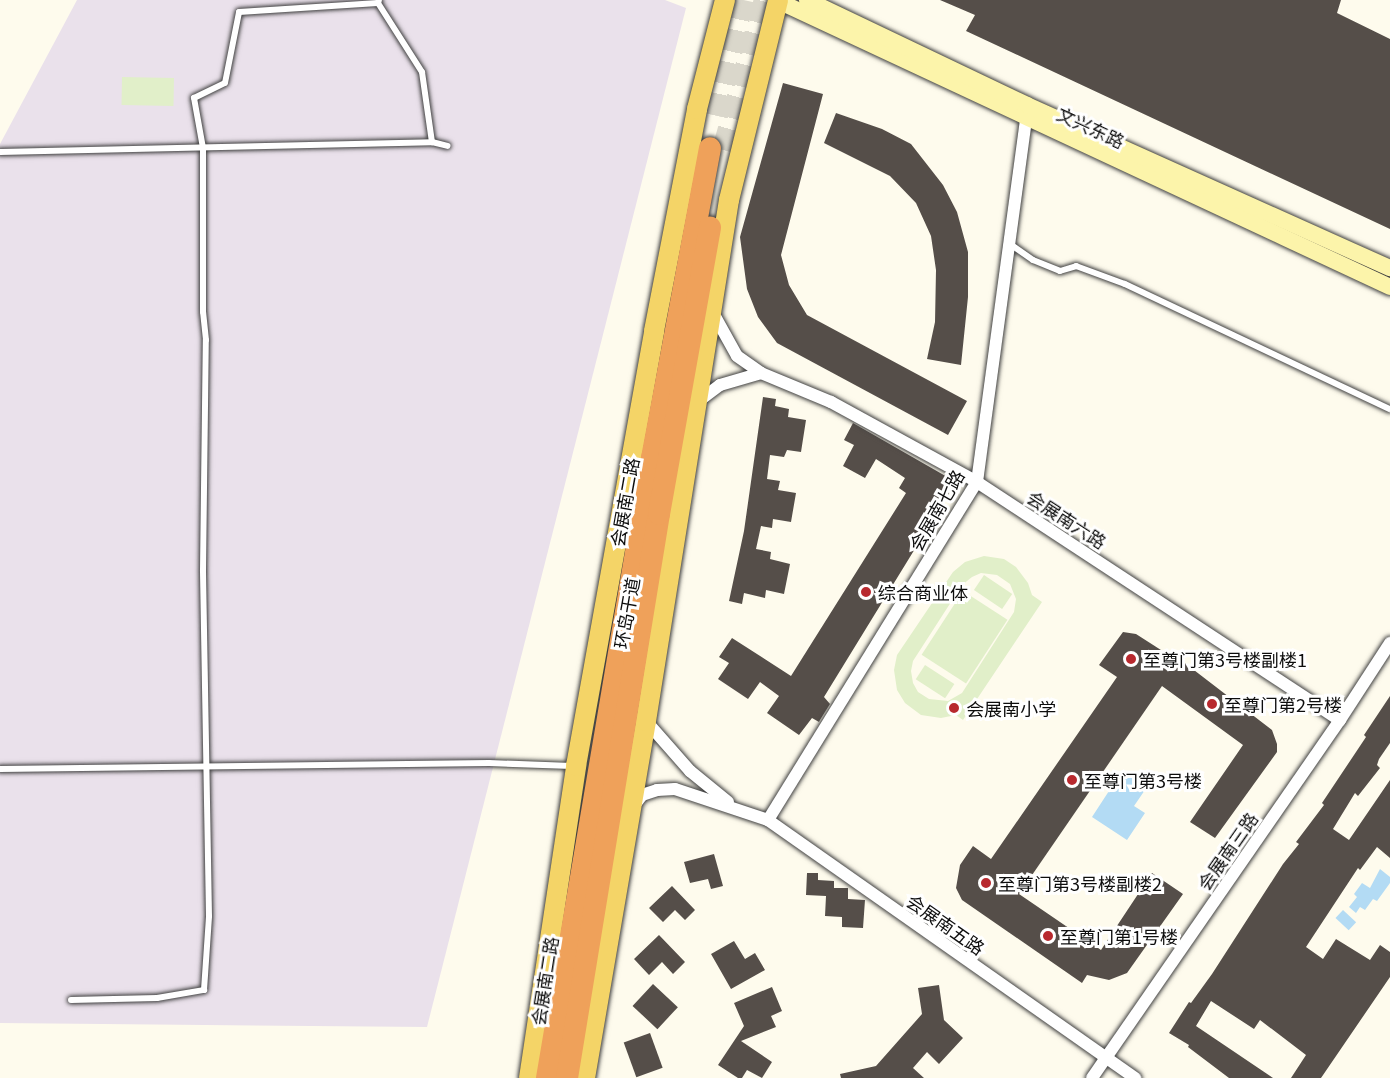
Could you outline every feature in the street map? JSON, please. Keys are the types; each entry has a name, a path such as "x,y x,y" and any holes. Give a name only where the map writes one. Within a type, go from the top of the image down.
{"highway":[{"name":"环岛干道","path":"547,1078 652,458 717,149 567,1078"}],"main road":[{"name":"会展南二路","path":"529,1078 576,766 697,110 725,0"},
{"name":"文兴东路","path":"777,0 1026,112 1390,268"},
{"path":"585,1078 646,721 729,200 777,0"},
{"name":"文兴东路","path":"807,0 1026,112 1390,287"}],"street":[{"name":"会展南七路","path":"768,820 977,482 1026,112"},
{"name":"会展南六路","path":"711,310 737,356 761,373 831,402 977,482 1340,720"},
{"path":"696,402 720,385 761,373"},
{"name":"会展南三路","path":"1092,1078 1340,720 1390,643"},
{"path":"646,721 690,771 733,806"},
{"path":"631,810 642,795 657,790 675,789 733,806"},
{"name":"会展南五路","path":"733,806 768,820 1135,1078"}],"lane":[{"path":"71,1000 157,998 204,990 209,916 203,570 206,340 203,312 205,269 203,148 194,98 225,83 239,12 379,2 422,72 432,142"},
{"path":"0,152 432,142 448,146"},
{"path":"1009,243 1033,260 1060,271 1076,266 1125,284 1390,409"},
{"path":"0,769 489,763 576,766"}],"shaded area":[{"path":"77,0 665,0 686,8 427,1027 0,1023 0,144"}],"green space":[{"path":"122,77 174,78 174,106 122,105"},
{"path":"984,556 1004,559 1016,567 1028,583 1032,595 1042,602 963,720 956,715 941,718 921,715 905,703 897,690 894,670 897,655 953,572 965,562","holes":["981,573 997,575 1010,584 1016,599 1014,612 962,693 948,701 929,699 918,692 913,683 911,671 913,661 962,585"]},
{"path":"984,575 1012,594 1002,609 974,590"},
{"path":"963,591 1007,620 966,684 922,655"},
{"path":"925,665 954,684 945,698 916,679"}],"water":[{"path":"1122,771 1147,787 1134,806 1145,813 1127,840 1092,817"},
{"path":"1380,869 1390,877 1390,883 1377,901 1373,899 1365,910 1360,907 1356,913 1349,907 1357,897 1354,894 1362,883 1370,888"},
{"path":"1343,910 1356,922 1349,930 1335,918"}],"building":[{"path":"940,0 1341,0 1337,13 1390,39 1390,229 966,31 975,15"},
{"path":"783,83 823,94 781,255 789,285 807,315 967,401 948,435 777,343 758,317 747,289 740,237"},
{"path":"836,113 882,129 911,144 943,185 957,212 968,252 968,297 961,365 927,359 935,322 936,270 931,236 916,203 890,176 824,143"},
{"path":"763,397 776,399 775,406 789,409 788,417 806,420 801,452 787,450 784,457 770,455 767,479 780,481 778,490 796,493 791,522 773,519 772,528 761,526 756,549 771,552 770,559 790,564 784,594 766,590 765,598 744,593 742,604 729,601 744,531"},
{"path":"853,423 956,482 824,697 830,704 819,722 812,718 799,735 767,713 779,696 760,682 748,699 718,679 729,663 719,657 732,638 791,676 906,493 899,488 905,478 876,459 865,478 843,466 854,445 844,440"},
{"path":"1123,632 1136,634 1175,659 1177,657 1272,730 1277,752 1215,838 1190,822 1243,745 1162,686 1019,894 1101,950 1152,873 1183,894 1127,973 1109,980 1087,975 1082,983 962,900 956,888 960,865 973,846 991,859 1117,677 1099,665"},
{"path":"1390,696 1390,743 1379,759 1377,765 1380,768 1358,796 1355,793 1333,829 1349,840 1390,780 1390,858 1377,847 1360,870 1358,868 1306,947 1323,959 1336,939 1370,960 1380,945 1390,952 1390,977 1321,1078 1291,1078 1306,1055 1260,1020 1254,1029 1211,1001 1196,1026 1273,1078 1229,1078 1188,1047 1189,1045 1169,1033 1189,1002 1191,1003 1212,974 1283,864 1299,844 1296,842 1324,805 1322,803"},
{"path":"714,854 723,886 711,889 708,879 690,883 684,862"},
{"path":"807,873 818,873 818,880 834,881 834,888 848,888 848,899 865,900 863,928 842,927 842,917 825,916 826,896 806,895"},
{"path":"672,886 695,910 685,920 675,910 663,922 649,908"},
{"path":"659,935 685,962 673,974 662,962 649,975 634,959"},
{"path":"734,941 745,959 755,953 765,970 731,989 711,954"},
{"path":"653,984 678,1007 657,1029 633,1006"},
{"path":"939,985 944,1020 963,1038 939,1064 927,1052 913,1068 924,1078 841,1078 840,1074 876,1066 922,1014 918,988"},
{"path":"772,987 782,1011 771,1016 776,1027 741,1041 772,1062 762,1078 747,1070 742,1078 738,1078 718,1065 744,1026 734,1003"},
{"path":"650,1033 663,1068 636,1077 624,1043"}],"tunnel":[{"path":"717,116 743,0"},
{"path":"723,150 765,0"}],"place":[{"name":"综合商业体","path":"866,592"},
{"name":"至尊门第3号楼副楼1","path":"1131,659"},
{"name":"至尊门第2号楼","path":"1212,704"},
{"name":"会展南小学","path":"954,708"},
{"name":"至尊门第3号楼","path":"1072,780"},
{"name":"至尊门第3号楼副楼2","path":"986,883"},
{"name":"至尊门第1号楼","path":"1048,936"}]}
